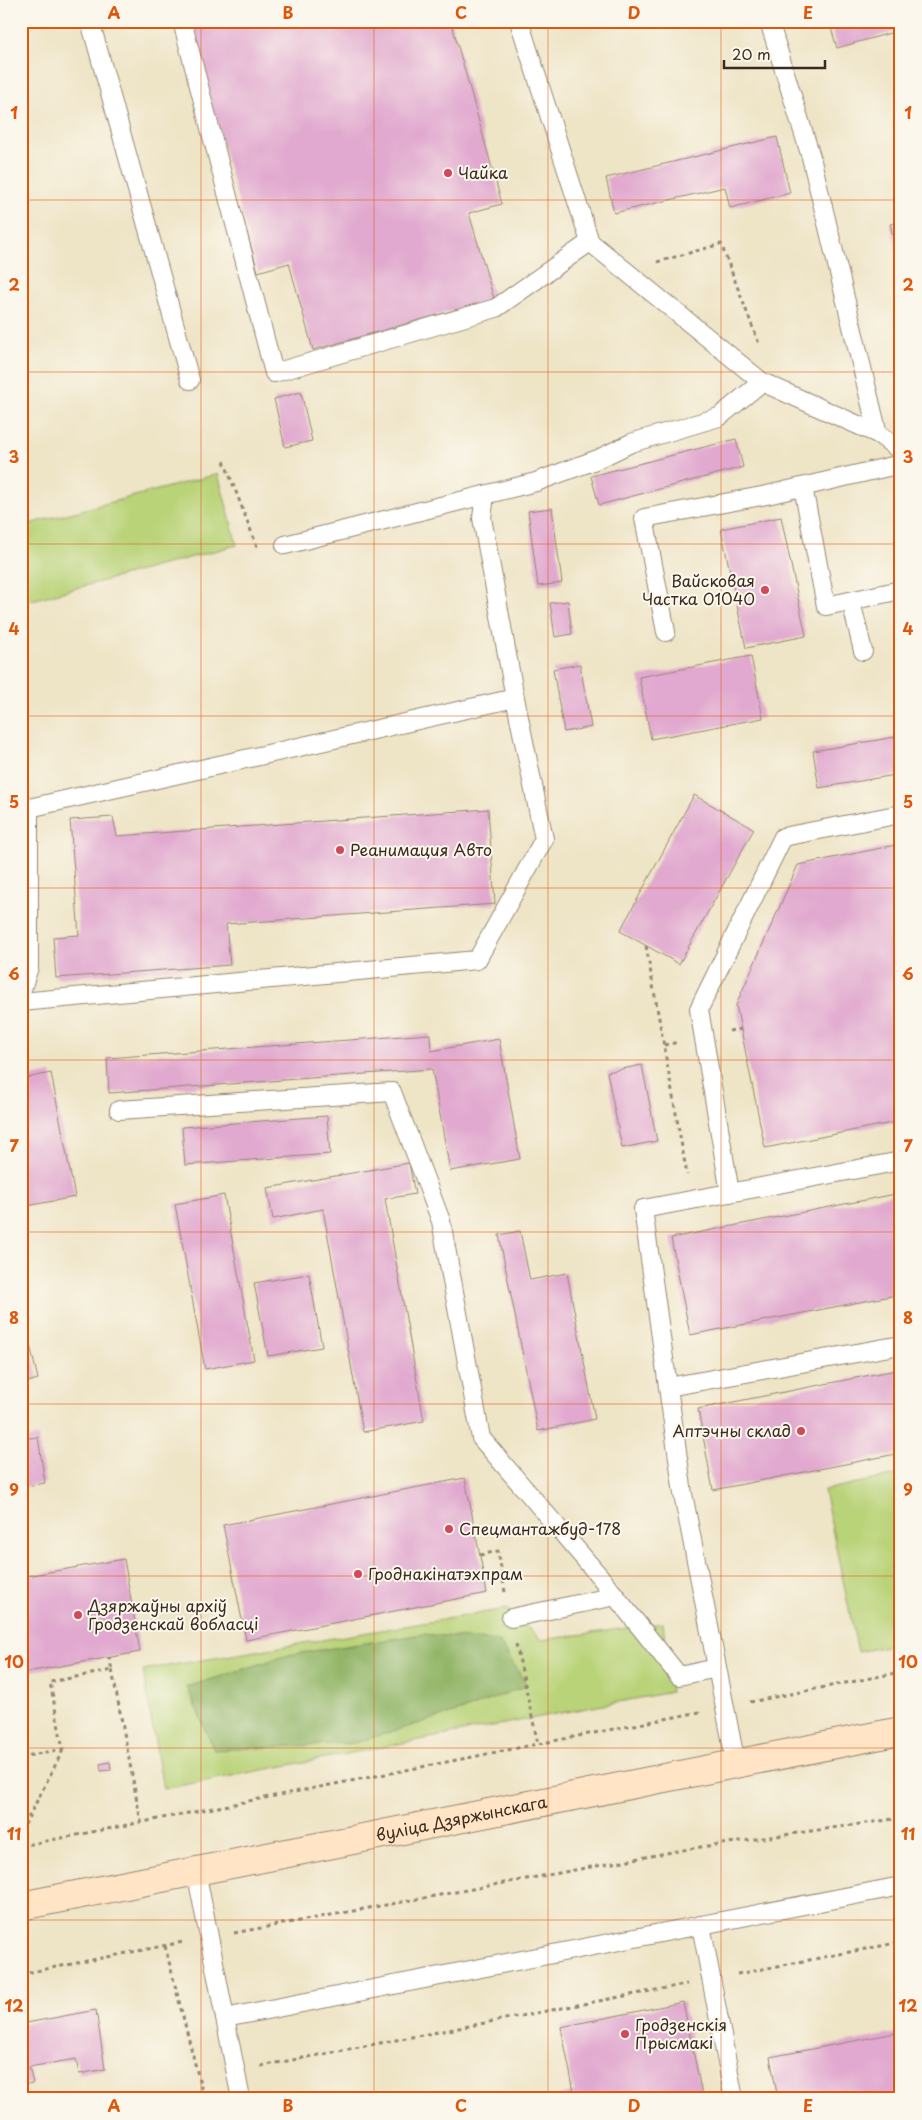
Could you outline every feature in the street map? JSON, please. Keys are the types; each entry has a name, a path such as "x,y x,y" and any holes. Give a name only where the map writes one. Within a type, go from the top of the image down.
{"main road":[{"name":"вуліца Дзяржынскага","path":"21,1906 901,1731"}],"lane":[{"path":"90,21 190,380"},
{"path":"182,21 274,373 496,308 590,242"},
{"path":"519,21 590,242 769,385 878,434 901,451"},
{"path":"769,21 810,157 878,434"},
{"path":"285,545 536,482 598,459 632,442 719,417 769,385"},
{"path":"666,632 644,518 803,487 901,464"},
{"path":"803,487 826,606 901,590"},
{"path":"21,1002 477,960 544,839 515,698 482,518 485,495"},
{"path":"851,601 863,651"},
{"path":"21,992 29,967 29,808 515,698"},
{"path":"730,1193 699,1009 783,836 901,814"},
{"path":"119,1110 392,1092 441,1221 481,1438 616,1596 679,1676 717,1668"},
{"path":"736,1764 683,1494 643,1210 901,1161"},
{"path":"668,1387 901,1345"},
{"path":"510,1618 616,1596"},
{"path":"196,1871 241,2099"},
{"path":"225,2018 901,1886"},
{"path":"701,1926 734,2099"}],"path":[{"path":"625,271 721,244 769,385"},
{"path":"224,461 257,549"},
{"path":"646,946 691,1200"},
{"path":"480,1555 498,1552 510,1618 538,1744"},
{"path":"110,1657 141,1822"},
{"path":"21,1832 63,1749 50,1682 112,1670"},
{"path":"21,1846 901,1672"},
{"path":"21,1757 63,1749"},
{"path":"21,1974 209,1937 694,1848 901,1818"},
{"path":"236,2071 901,1942"},
{"path":"165,1946 204,2099"}],"green space":[{"path":"218,474 237,545 21,603 21,526"},
{"path":"901,1474 901,1643 858,1652 824,1490"},
{"path":"506,1609 542,1640 663,1623 671,1692 163,1789 143,1670"},
{"path":"423,1634 499,1641 527,1685 470,1708 354,1743 214,1750 187,1687 288,1655"}],"building":[{"path":"188,21 451,21 502,204 469,213 494,299 313,350 289,263 258,272"},
{"path":"829,21 901,21 901,30 837,48"},
{"path":"777,137 790,193 730,208 725,187 614,213 606,178"},
{"path":"901,222 901,265 900,265 890,224"},
{"path":"301,392 312,441 285,447 274,399"},
{"path":"736,439 743,467 599,505 591,476"},
{"path":"552,508 562,583 538,586 528,511"},
{"name":"Вайсковая Частка 01040","path":"781,517 806,636 746,648 721,529"},
{"path":"568,601 572,634 555,637 550,603"},
{"path":"751,656 763,718 651,739 639,677"},
{"path":"580,664 591,727 564,732 553,669"},
{"path":"901,736 901,774 819,788 813,751"},
{"path":"694,795 754,829 679,964 620,931"},
{"path":"488,809 495,904 226,924 230,965 56,978 53,937 79,935 70,820 113,817 117,836"},
{"path":"901,844 901,1121 765,1148 736,1005 798,865"},
{"path":"430,1034 431,1051 499,1039 520,1159 450,1171 432,1069 109,1093 107,1058"},
{"path":"642,1065 657,1141 622,1148 607,1072"},
{"path":"51,1073 75,1197 21,1207 21,1079"},
{"path":"327,1116 330,1154 185,1165 182,1127"},
{"path":"409,1163 415,1194 385,1199 424,1421 363,1432 323,1209 273,1219 267,1188"},
{"path":"901,1193 901,1294 690,1335 671,1238"},
{"path":"224,1195 254,1360 205,1369 175,1204"},
{"path":"520,1231 530,1280 567,1273 595,1419 538,1431 499,1235"},
{"path":"309,1274 322,1347 268,1356 254,1283"},
{"path":"30,1345 38,1379 21,1384 21,1347"},
{"name":"Аптэчны склад","path":"901,1369 901,1453 713,1490 698,1409"},
{"path":"38,1437 45,1483 21,1487 21,1439"},
{"name":"Гроднакінатэхпрам","path":"465,1478 487,1593 246,1640 223,1525"},
{"name":"Дзяржаўны архіў Гродзенскай вобласці","path":"124,1559 140,1652 21,1673 21,1577"},
{"path":"110,1762 111,1770 101,1771 100,1764"},
{"path":"683,2002 703,2099 544,2099 574,2092 561,2027"},
{"path":"96,2010 105,2069 79,2074 76,2059 29,2067 33,2083 21,2085 21,2024"},
{"path":"901,2032 901,2099 778,2099 770,2057"}],"place":[{"name":"Чайка","path":"448,173"},
{"name":"Вайсковая Частка 01040","path":"765,590"},
{"name":"Реанимация Авто","path":"340,850"},
{"name":"Аптэчны склад","path":"801,1431"},
{"name":"Спецмантажбуд-178","path":"449,1529"},
{"name":"Гроднакінатэхпрам","path":"358,1574"},
{"name":"Дзяржаўны архіў Гродзенскай вобласці","path":"78,1615"},
{"name":"Гродзенскія Прысмакі","path":"625,2034"}]}
